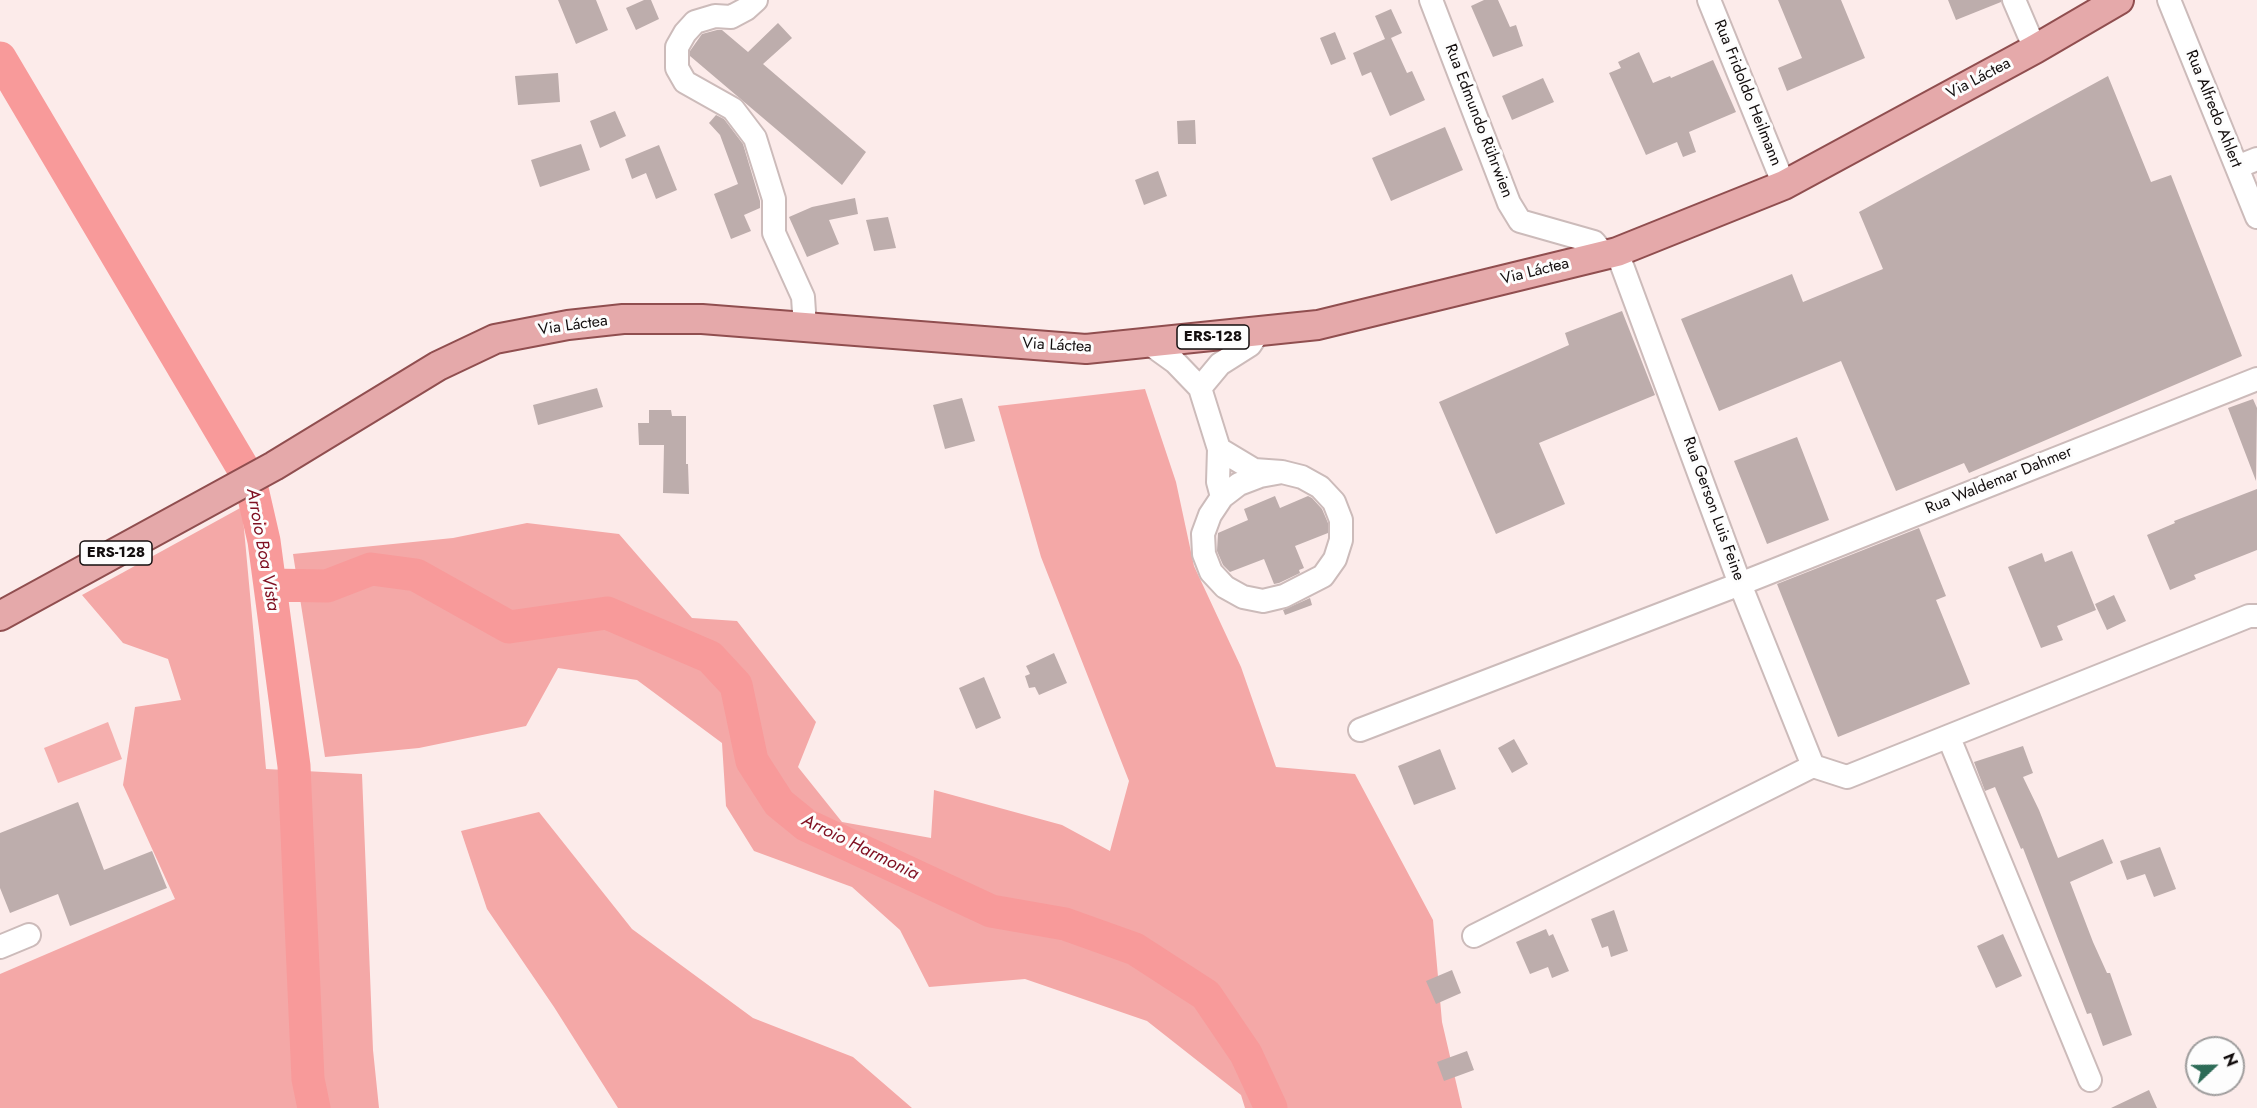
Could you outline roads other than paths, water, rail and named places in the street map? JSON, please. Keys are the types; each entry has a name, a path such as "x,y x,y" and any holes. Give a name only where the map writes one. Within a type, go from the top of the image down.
{"main road":[{"name":"Via Láctea","path":"0,616 274,466 438,366 495,339 568,325 623,319 702,319 1086,349 1258,333 1317,325 1610,253 1784,185 2035,50 2119,0"}],"street":[{"path":"756,0 746,9 731,17 715,16 695,22 677,47 678,68 685,82 733,109 755,138 774,199 774,232 802,297 805,327"},
{"name":"Rua Edmundo Rührwien","path":"1431,0 1509,203 1520,220 1594,242 1610,253"},
{"name":"Rua Fridoldo Heilmann","path":"1709,0 1784,185"},
{"path":"2014,0 2035,50"},
{"name":"Rua Alfredo Ahlert","path":"2169,0 2247,163 2257,218"},
{"name":"Rua Gerson Luis Feine","path":"1610,253 1813,766"},
{"path":"1200,388 1220,364 1250,345 1258,333"},
{"path":"1150,344 1175,362 1200,388 1220,449 1218,482 1222,497"},
{"name":"Rua Waldemar Dahmer","path":"1360,730 1740,584 2257,379"},
{"path":"1220,449 1254,470 1282,472 1302,477 1320,487 1334,502 1341,520 1341,540 1335,559 1323,576 1284,596 1263,601 1243,597 1225,587 1211,572 1204,554 1203,534 1210,515 1222,497 1239,484 1260,476 1282,472"},
{"path":"1474,936 1813,766 1847,777 2254,614"},
{"path":"1949,738 2090,1080"},
{"path":"0,947 29,935"}],"waterway":[{"name":"Arroio Boa Vista","path":"0,58 250,480 264,541 294,766 308,1079 314,1108"},
{"name":"Arroio Harmonia","path":"270,585 327,586 371,569 416,575 509,627 607,613 710,657 736,685 752,761 779,803 806,825 991,911 1065,924 1135,949 1206,995 1246,1054 1271,1108"}]}
